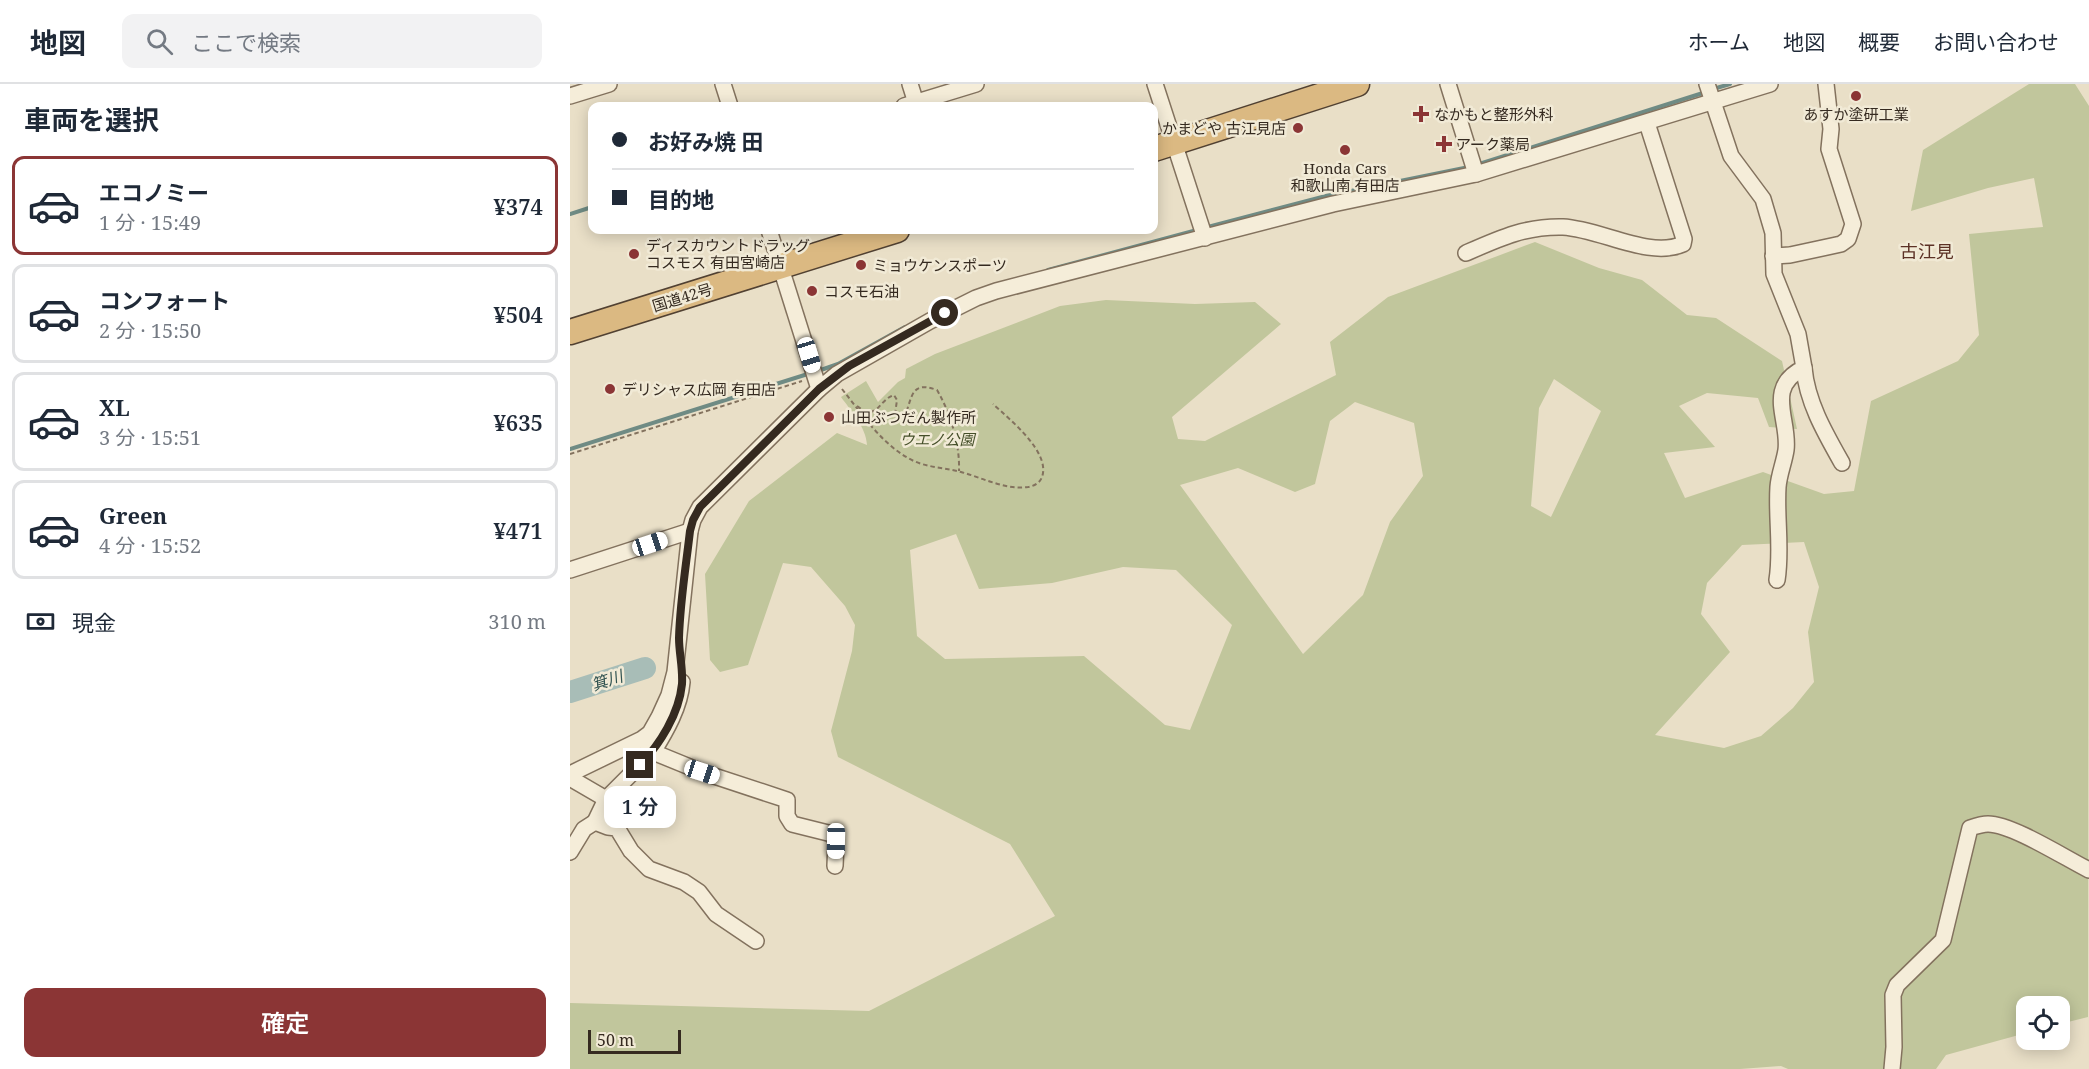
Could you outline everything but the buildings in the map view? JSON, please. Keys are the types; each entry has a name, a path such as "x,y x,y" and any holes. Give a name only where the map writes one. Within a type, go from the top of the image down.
{"highway":[{"path":"1164,145 1357,84"},
{"name":"国道42号","path":"570,332 884,234"}],"street":[{"path":"570,96 609,84"},
{"path":"723,84 729,102"},
{"path":"910,84 910,102"},
{"path":"919,102 976,84"},
{"path":"1155,84 1158,102"},
{"path":"1448,84 1476,174"},
{"path":"1707,84 1731,156 1764,199 1773,233 1774,274 1798,334 1810,401 1842,463"},
{"path":"606,799 570,774 642,740 655,725 669,695 679,639 693,520 700,507 817,383 832,378 849,366 930,321 986,294 1344,202 1476,174 1770,84"},
{"path":"1773,256 1790,255 1841,244 1848,239 1851,232 1852,216 1829,149 1831,129 1826,84"},
{"path":"1158,104 1164,145 1204,238"},
{"path":"1466,252 1524,230 1564,227 1601,233 1647,248 1672,249 1683,244 1684,239 1647,123"},
{"path":"770,234 817,383"},
{"path":"1777,580 1780,558 1778,488 1779,474 1786,451 1782,395 1786,381 1794,372 1804,368"},
{"path":"570,570 690,531"},
{"path":"570,852 584,829 595,822 606,799 653,752 670,721 680,694 682,670 679,639"},
{"path":"642,740 653,752 702,772 787,800 787,816 792,824 832,834 836,841 836,866"},
{"path":"595,822 617,828 631,851 649,869 684,882 699,891 716,914 756,941"},
{"path":"1892,1069 1893,994 1897,985 1942,940 1947,928 1970,828 1985,823 1997,824 2089,870"}],"path":[{"path":"832,378 878,434 908,458 922,465 959,471 994,483 1016,487 1030,487 1038,483 1043,476 1043,465 1032,443 993,404"},
{"path":"570,454 817,383"},
{"path":"853,403 869,412 874,412 894,395 897,400 895,414 899,419 904,417 910,397 914,392 929,387 937,390 955,438 960,457 959,471"}],"green space":[{"name":"ウエノ公園","path":"2029,84 2075,84 2089,106 2088,1017 2070,1022 2070,996 2016,996 2016,1036 1946,1055 1936,1069 1788,1069 1781,1066 1740,1069 570,1069 570,1003 869,1011 1055,916 1010,844 838,757 831,731 852,651 855,625 845,606 811,567 783,563 748,665 720,672 710,660 705,574 749,501 837,433 867,445 861,426 841,397 866,381 878,402 905,378 906,369 935,354 1060,306 1106,300 1195,304 1255,302 1281,324 1172,417 1178,439 1205,441 1336,375 1330,342 1388,297 1535,242 1599,268 1642,280 1687,315 1716,318 1782,361 1797,429 1769,427 1758,398 1707,393 1679,406 1715,447 1664,453 1685,498 1763,472 1824,494 1854,491 1871,401 1958,361 1979,335 1969,234 2043,227 2034,178 1988,188 1911,211 1923,150","holes":["1554,379 1601,411 1551,517 1531,506 1539,408","1355,402 1414,423 1423,476 1390,522 1363,595 1303,654 1180,485 1238,468 1295,492 1315,484 1330,421","956,534 979,589 1052,583 1123,567 1176,570 1232,625 1190,730 1165,725 1084,656 945,659 917,636 910,550","1804,542 1819,587 1808,632 1814,682 1793,708 1761,736 1724,748 1655,735 1730,652 1701,614 1707,583 1742,545"]}],"waterway":[{"path":"1713,89 1730,84"},
{"path":"1476,165 1706,92"},
{"path":"1204,228 1326,196 1469,167"},
{"path":"570,214 588,208"},
{"path":"1048,270 1197,230"},
{"path":"818,371 838,364 905,327"},
{"path":"570,449 811,373"},
{"name":"箕川","path":"570,692 645,668"}],"place":[{"name":"あすか塗研工業","path":"1856,96"},
{"name":"なかもと整形外科","path":"1421,114"},
{"name":"かまどや 古江見店","path":"1298,128"},
{"name":"アーク薬局","path":"1444,144"},
{"name":"Honda Cars 和歌山南 有田店","path":"1345,150"},
{"name":"ディスカウントドラッグ コスモス 有田宮崎店","path":"634,254"},
{"name":"ミョウケンスポーツ","path":"861,265"},
{"name":"コスモ石油","path":"812,291"},
{"name":"デリシャス広岡 有田店","path":"610,389"},
{"name":"山田ぶつだん製作所","path":"829,417"}],"district":[{"name":"古江見","path":"1927,251"}],"route":[{"path":"640,765 653,752 674,713 680,694 682,670 679,639 690,531 700,507 837,374 945,313"}]}
